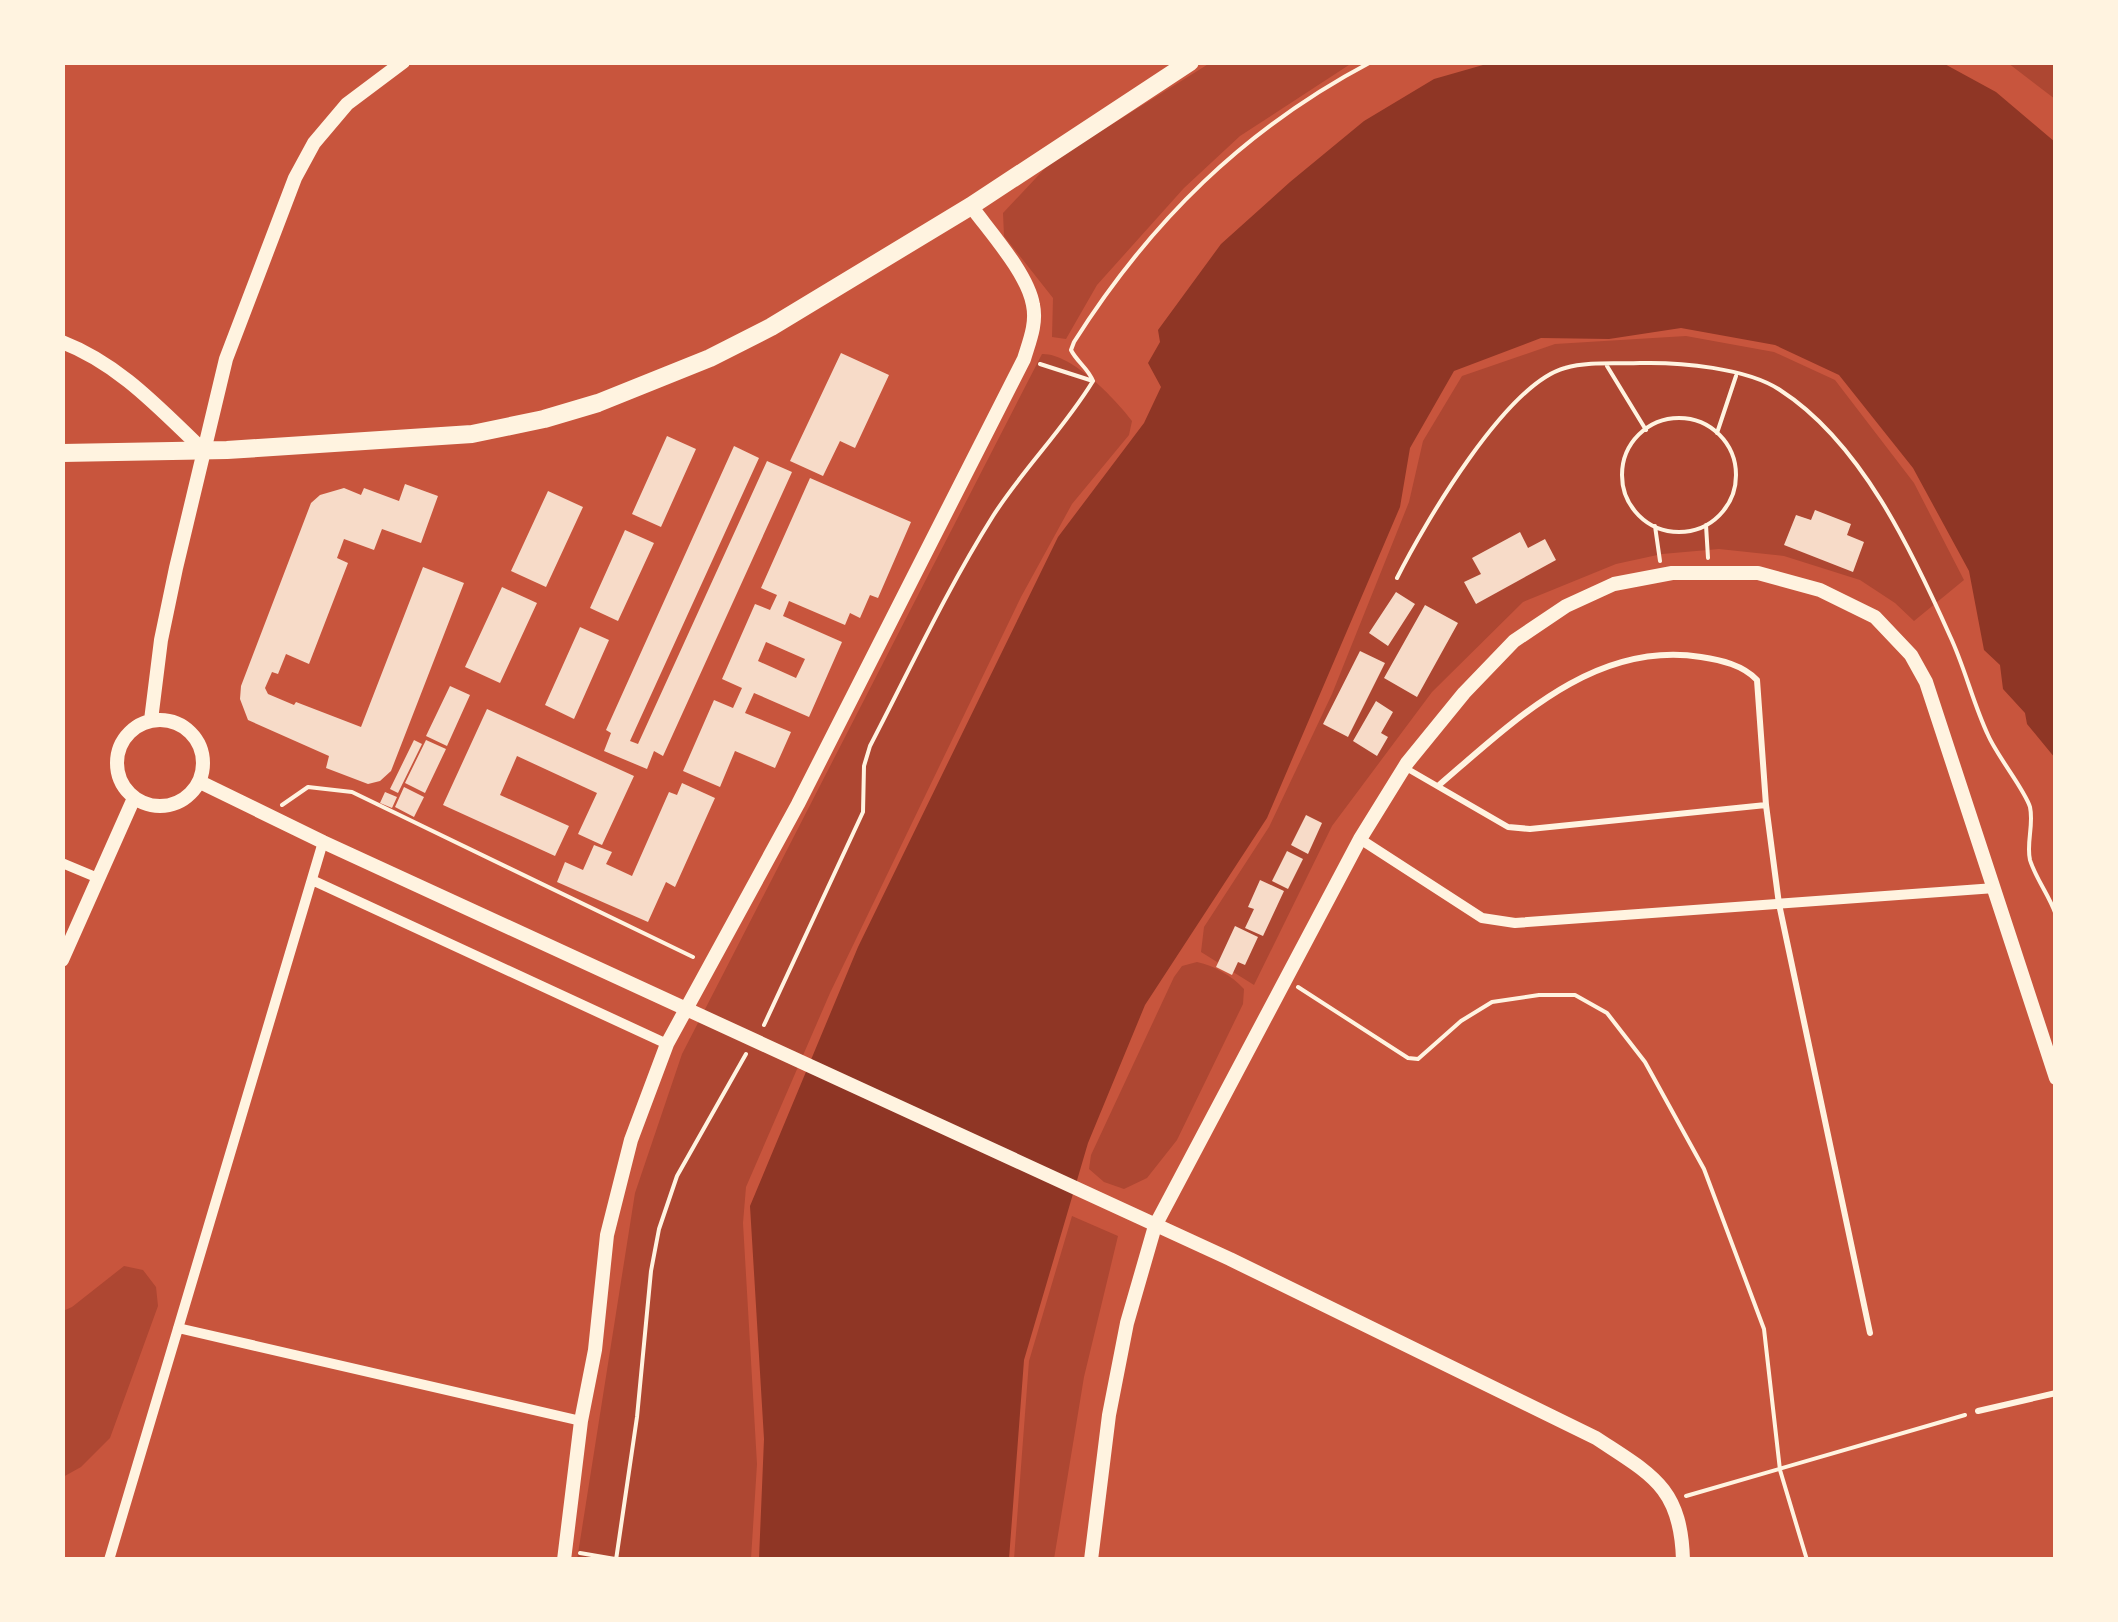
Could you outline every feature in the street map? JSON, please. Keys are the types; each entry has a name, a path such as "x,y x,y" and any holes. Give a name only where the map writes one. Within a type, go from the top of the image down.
{"main road":[{"path":"62,454 227,450 472,434 544,419 598,402 710,358 771,327 971,206 1190,62"}],"street":[{"path":"150,720 161,640 202,448 226,359 294,178 314,143 347,104 403,62"},
{"path":"564,1555 581,1421 595,1350 607,1235 616,1190 666,1044 798,804 1024,359 1033,330 1034,308 1028,286 971,206"},
{"path":"62,342 126,376 202,448"},
{"path":"1091,1560 1108,1415 1126,1323 1155,1226 1360,839 1405,767 1464,693 1514,640 1566,606 1614,584 1662,574 1758,573 1820,590 1875,617 1910,655 1926,682 2056,1078"},
{"path":"150,720 178,723 198,741 204,768 200,782 183,800 171,805 146,804 134,798 120,779 118,754 129,732 150,720"},
{"path":"200,782 1230,1259 1596,1438 1644,1470 1672,1500 1679,1520 1683,1560"},
{"path":"62,960 134,798"},
{"path":"1360,839 1482,918 1515,922 1995,888"},
{"path":"109,1560 323,842"},
{"path":"62,863 98,878"},
{"path":"312,880 666,1044"},
{"path":"178,1328 581,1421"}],"lane":[{"path":"1438,786 1523,714 1605,664 1644,654 1680,654 1720,660 1750,672 1758,680 1766,806 1779,904 1870,1333"},
{"path":"1405,767 1508,827 1530,829 1766,806"},
{"path":"1978,1411 2056,1393"}],"path":[{"path":"1093,381 1074,357 1074,342 1112,282 1152,233 1234,153 1322,88 1371,62"},
{"path":"1024,359 1093,381"},
{"path":"1397,578 1434,510 1510,407 1564,368 1678,362 1778,388 1824,424 1848,450 1900,534 1950,635 1995,750 2028,802 2029,854 2056,915"},
{"path":"1606,364 1646,430"},
{"path":"1717,433 1736,375"},
{"path":"758,1034 858,825 870,746 991,520 1025,468 1069,420 1093,381"},
{"path":"1673,418 1692,420 1717,433 1733,456 1734,492 1726,508 1706,525 1678,532 1655,526 1632,508 1624,490 1623,470 1628,452 1646,430 1673,418"},
{"path":"1706,525 1710,573"},
{"path":"1655,526 1662,574"},
{"path":"268,815 308,787 352,792 711,966"},
{"path":"1286,979 1408,1058 1418,1059 1461,1021 1492,1002 1539,995 1575,995 1606,1014 1645,1062 1704,1169 1764,1329 1780,1470 1807,1560"},
{"path":"564,1555 616,1559 659,1229 677,1176 748,1050"},
{"path":"1672,1500 1978,1411"}],"shaded area":[{"path":"1941,62 1996,92 2055,142 2055,758 2027,724 2025,713 2003,689 2000,665 1984,650 1969,571 1913,468 1839,375 1775,345 1681,328 1609,339 1541,338 1454,371 1410,448 1400,507 1267,818 1145,1005 1088,1143 1024,1360 1009,1559 759,1559 764,1439 750,1206 858,947 1058,537 1144,423 1161,387 1148,363 1160,342 1158,330 1221,244 1364,121 1434,79 1490,63"},
{"path":"1210,63 1352,63 1240,136 1184,188 1097,285 1066,339 1052,337 1053,298 1004,236 1003,213 1050,163"},
{"path":"2008,63 2055,63 2055,99"},
{"path":"1686,336 1774,352 1835,380 1914,483 1964,580 1914,621 1860,580 1784,556 1719,549 1662,554 1616,564 1523,602 1432,692 1332,826 1254,985 1201,952 1204,927 1269,827 1332,694 1409,502 1423,441 1462,376 1555,344"},
{"path":"1042,354 1066,361 1104,389 1132,421 1129,435 1072,504 1021,597 830,993 746,1187 743,1223 757,1464 751,1559 577,1560 635,1193 682,1054"},
{"path":"1197,962 1217,969 1239,984 1244,989 1243,1004 1177,1140 1147,1178 1124,1189 1104,1182 1089,1169 1091,1155 1174,977 1182,966"},
{"path":"1072,1216 1118,1236 1084,1377 1054,1559 1014,1559 1029,1361"},
{"path":"124,1266 143,1270 156,1287 158,1306 110,1438 81,1467 63,1477 63,1311"}],"building":[{"path":"841,353 889,375 855,448 840,441 823,476 790,461"},
{"path":"667,436 696,449 661,527 632,514"},
{"path":"734,446 759,458 630,741 638,744 767,461 792,472 663,756 654,751 647,769 604,751 611,733 606,730"},
{"path":"810,478 911,522 878,598 870,595 860,618 850,613 845,625 789,601 783,616 842,642 809,717 754,693 745,713 791,732 775,768 735,751 720,787 683,771 714,700 733,708 742,688 722,679 755,604 770,610 777,595 761,588","holes":["766,642 805,659 796,678 758,661"]},
{"path":"405,484 438,496 421,543 382,529 374,550 344,539 337,558 348,563 309,664 286,654 278,674 272,672 265,688 268,694 294,705 296,702 361,727 423,567 464,583 391,771 380,781 368,784 326,768 329,756 248,720 240,699 241,686 311,503 320,495 344,488 361,495 364,488 399,501"},
{"path":"548,491 583,507 546,587 511,571"},
{"path":"1815,510 1851,524 1847,535 1864,542 1853,572 1784,545 1796,515 1811,520"},
{"path":"625,530 654,543 618,621 590,608"},
{"path":"1520,532 1528,548 1545,539 1556,560 1476,604 1464,582 1481,574 1472,558"},
{"path":"502,587 537,603 500,683 465,667"},
{"path":"1396,592 1415,604 1388,646 1369,633"},
{"path":"1425,605 1458,623 1417,697 1384,678"},
{"path":"580,627 609,640 574,719 545,705"},
{"path":"1360,651 1385,663 1348,737 1323,724"},
{"path":"450,686 470,695 447,746 426,736"},
{"path":"1376,701 1393,712 1381,733 1388,737 1377,756 1353,741"},
{"path":"487,709 634,776 602,845 578,834 597,793 517,756 500,795 569,826 555,856 443,805"},
{"path":"414,740 422,744 398,793 390,789"},
{"path":"426,740 446,749 425,793 405,783"},
{"path":"682,783 715,798 675,887 666,882 648,922 557,882 565,862 583,870 594,845 612,852 606,864 632,876 669,792 677,795"},
{"path":"404,787 424,797 414,817 395,807"},
{"path":"385,792 397,797 392,808 380,803"},
{"path":"1306,815 1322,823 1308,854 1291,845"},
{"path":"1287,851 1303,859 1288,889 1272,881"},
{"path":"1260,880 1284,891 1263,936 1245,928 1254,909 1248,907"},
{"path":"1235,926 1258,937 1245,965 1238,962 1232,975 1216,967"}]}
